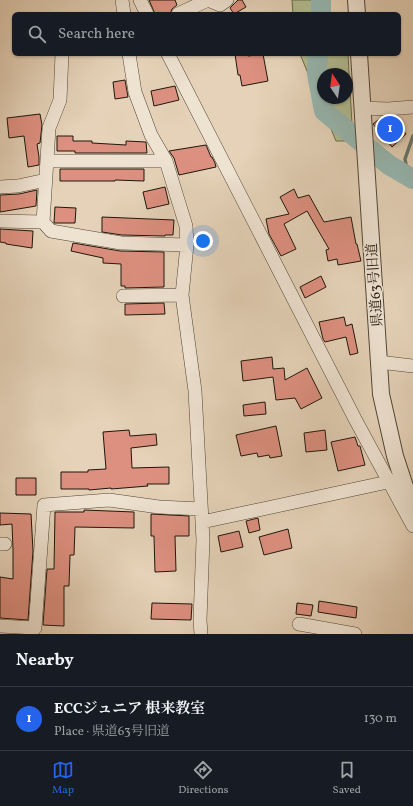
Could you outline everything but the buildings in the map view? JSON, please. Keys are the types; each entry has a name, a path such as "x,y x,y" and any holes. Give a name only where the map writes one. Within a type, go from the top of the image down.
{"street":[{"path":"122,0 124,12"},
{"path":"140,0 146,12"},
{"path":"182,12 208,0 220,5 228,0"},
{"path":"356,0 357,12"},
{"path":"43,222 49,128 60,100 62,56"},
{"path":"129,56 135,92 151,135 166,162 186,226 187,245 182,295 195,391 200,509 202,522 201,634"},
{"path":"169,56 355,419 395,480 413,526"},
{"name":"県道63号旧道","path":"359,56 381,394 390,436 395,480 413,511"},
{"path":"362,114 388,109 413,107"},
{"path":"47,161 166,162"},
{"path":"0,187 18,186 46,180"},
{"path":"0,220 43,222 51,231 96,240 121,243 187,245"},
{"path":"123,296 182,295"},
{"path":"379,362 413,366"},
{"path":"202,522 395,480"},
{"path":"0,626 35,628 44,505 109,500 160,507 200,509"},
{"path":"299,624 356,634"}],"green space":[{"path":"292,0 313,0 312,12 293,12"},
{"path":"301,56 348,56 349,68 317,68 317,95"},
{"path":"321,104 351,104 353,141 336,141"}],"waterway":[{"path":"321,0 321,12"},
{"path":"318,56 317,74 324,111 389,165 413,179"},
{"path":"408,175 405,159 413,136"}],"place":[{"name":"ECCジュニア 根来教室","path":"390,129"}]}
